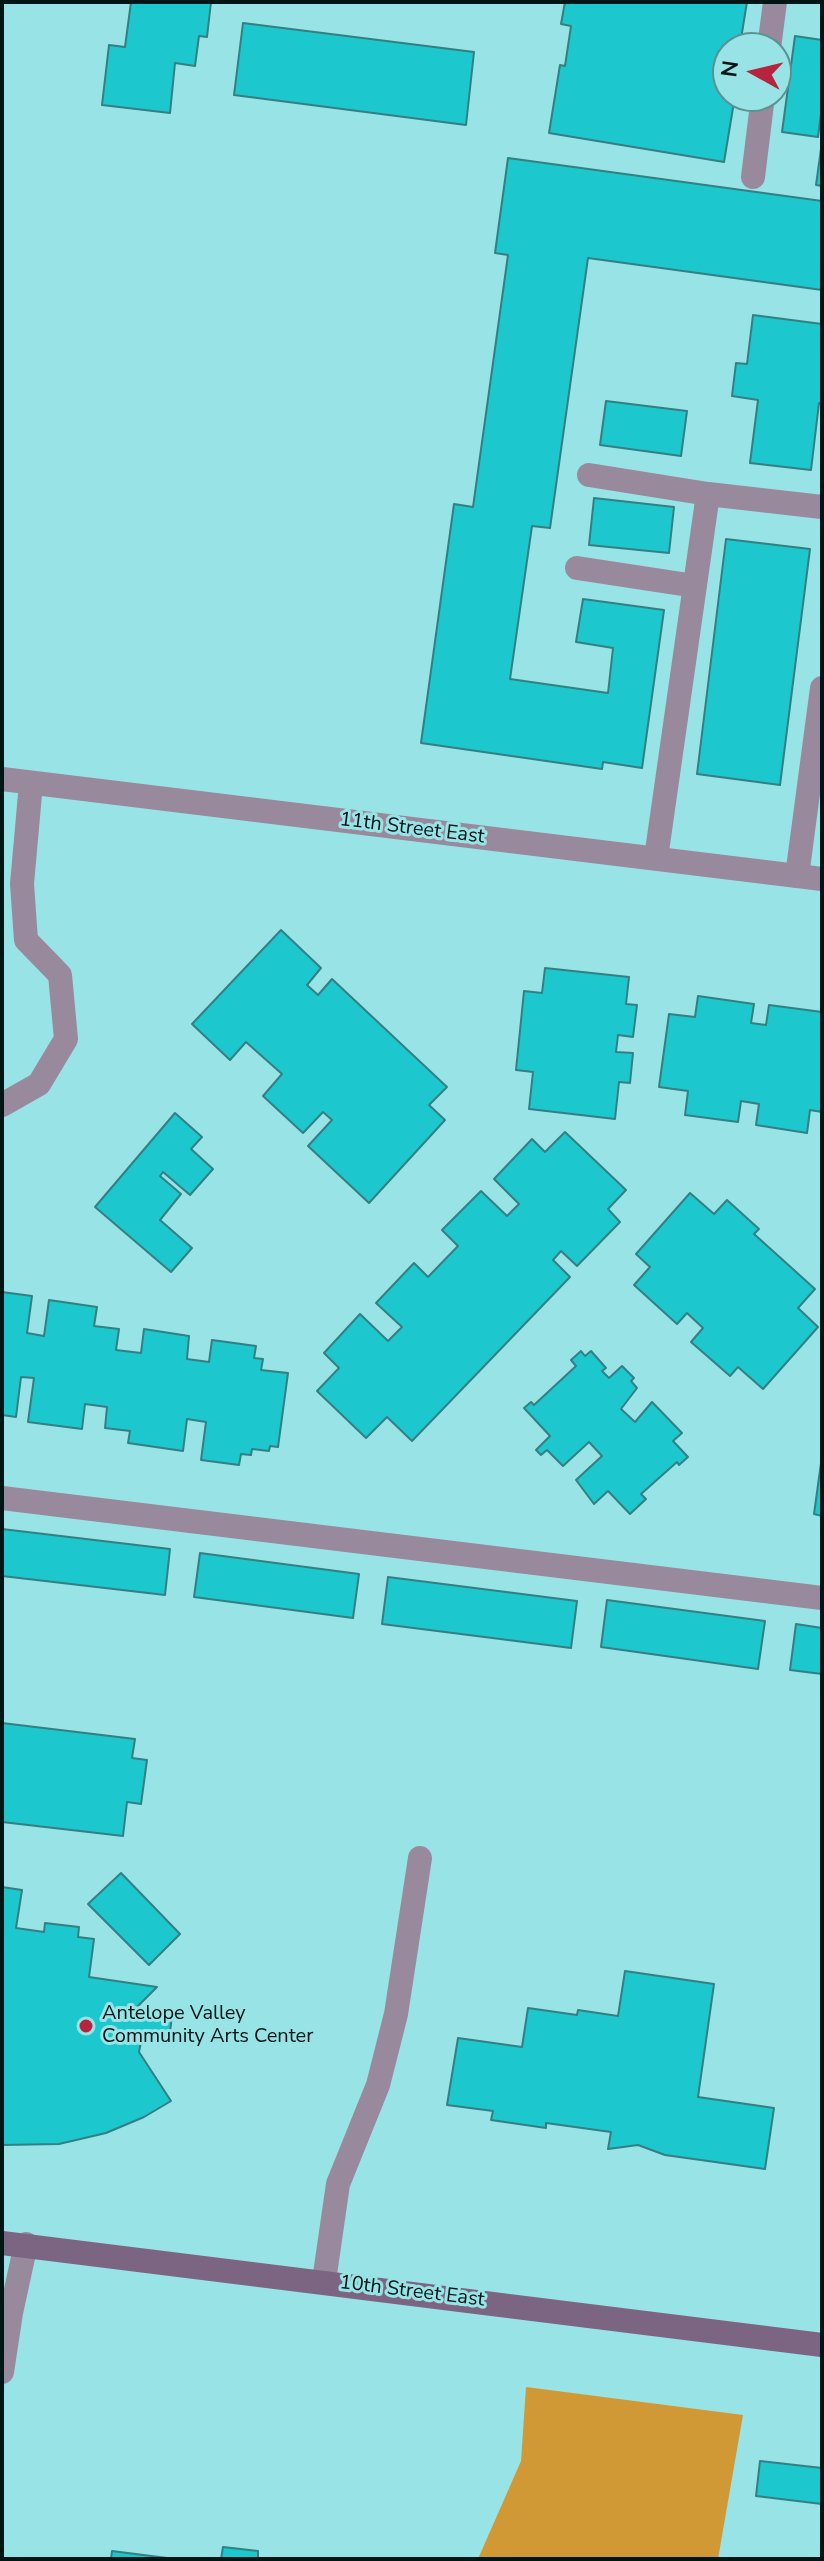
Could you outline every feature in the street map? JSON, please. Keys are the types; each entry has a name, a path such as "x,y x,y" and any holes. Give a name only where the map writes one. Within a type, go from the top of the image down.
{"main road":[{"name":"10th Street East","path":"14,2244 822,2345"}],"street":[{"path":"771,32 775,2"},
{"path":"753,177 761,112"},
{"path":"589,475 708,494 822,507"},
{"path":"656,858 708,494"},
{"path":"577,568 695,586"},
{"path":"797,876 822,688"},
{"name":"11th Street East","path":"2,779 822,879"},
{"path":"2,1105 39,1084 66,1039 60,975 26,940 22,884 31,783"},
{"path":"2,1498 822,1598"},
{"path":"324,2281 338,2184 378,2085 396,2014 420,1858"},
{"path":"2,2372 11,2313 14,2244"}],"shaded area":[{"path":"526,2387 743,2415 718,2559 478,2559 521,2461"}],"building":[{"path":"131,2 211,2 207,37 199,36 195,66 175,63 170,113 102,105 109,45 125,47"},
{"path":"565,2 747,2 742,32 712,32 712,112 732,112 724,162 549,133 560,65 565,66 571,26 561,24"},
{"path":"243,23 474,52 466,125 234,95"},
{"path":"795,36 822,40 822,106 818,137 782,132 785,112 792,112"},
{"path":"822,149 822,186 816,185"},
{"path":"508,158 822,201 822,290 588,258 550,528 532,526 510,679 608,693 613,648 576,642 583,599 664,610 642,768 603,762 602,769 421,743 454,504 473,507 508,255 495,253"},
{"path":"753,315 822,324 822,404 819,403 811,470 750,463 758,400 732,396 736,363 747,364"},
{"path":"606,401 687,411 681,456 600,445"},
{"path":"594,498 674,507 669,553 589,545"},
{"path":"726,539 810,549 780,785 697,774"},
{"path":"281,930 321,968 307,985 318,995 332,979 447,1087 429,1105 445,1120 369,1203 308,1146 332,1120 323,1112 303,1133 263,1096 282,1074 246,1042 230,1060 192,1024"},
{"path":"545,968 629,977 626,1004 637,1005 633,1037 618,1035 616,1052 633,1053 630,1083 619,1082 615,1119 529,1109 533,1072 516,1070 524,991 542,993"},
{"path":"698,996 754,1004 751,1023 766,1025 769,1005 822,1012 822,1112 810,1110 807,1133 756,1125 759,1104 741,1101 738,1122 685,1115 688,1091 659,1087 669,1014 695,1017"},
{"path":"175,1113 202,1137 191,1149 213,1169 190,1195 163,1172 160,1176 181,1194 160,1220 192,1248 171,1272 95,1207"},
{"path":"565,1132 626,1190 608,1209 620,1222 577,1266 561,1251 553,1260 570,1277 412,1441 387,1417 366,1438 317,1391 339,1368 324,1353 360,1314 388,1341 402,1327 376,1303 414,1263 428,1277 458,1246 442,1230 481,1191 507,1216 519,1204 494,1179 532,1139 545,1152"},
{"path":"690,1193 714,1214 727,1200 759,1229 754,1234 815,1289 798,1308 818,1327 763,1389 738,1367 730,1376 691,1342 703,1328 687,1313 677,1324 634,1285 650,1267 636,1254"},
{"path":"2,1292 32,1296 27,1333 44,1336 49,1300 97,1307 94,1326 119,1329 116,1350 141,1353 144,1329 189,1336 187,1359 209,1362 212,1340 256,1346 254,1358 263,1359 261,1370 288,1373 278,1447 270,1446 269,1451 252,1449 251,1455 241,1454 239,1465 201,1460 206,1422 187,1419 183,1451 128,1443 130,1431 105,1428 107,1407 85,1404 82,1429 28,1422 34,1378 21,1377 16,1417 2,1415"},
{"path":"581,1351 585,1356 591,1351 606,1368 602,1371 609,1378 622,1366 634,1378 631,1381 637,1388 621,1409 635,1422 652,1402 682,1433 673,1441 688,1457 679,1465 677,1462 641,1494 646,1499 630,1514 608,1491 594,1504 576,1480 602,1456 589,1442 563,1466 547,1450 541,1455 536,1450 550,1436 524,1408 531,1402 534,1405 576,1366 571,1360"},
{"path":"822,1463 822,1516 814,1514"},
{"path":"2,1529 170,1549 165,1595 2,1576"},
{"path":"200,1553 359,1574 353,1618 194,1597"},
{"path":"388,1577 577,1601 571,1648 382,1624"},
{"path":"607,1600 765,1621 758,1669 601,1647"},
{"path":"796,1624 822,1628 822,1674 790,1670"},
{"path":"2,1723 135,1739 132,1758 147,1760 141,1804 127,1802 123,1836 2,1822"},
{"path":"121,1873 180,1934 149,1965 88,1904"},
{"name":"Antelope Valley Community Arts Center","path":"2,1887 22,1890 16,1928 44,1932 45,1923 79,1927 78,1937 94,1939 89,1977 157,1987 134,2010 172,2016 169,2040 142,2036 139,2052 171,2101 144,2117 106,2133 59,2144 2,2145"},
{"path":"625,1971 714,1984 698,2097 774,2108 765,2169 665,2155 638,2145 608,2149 611,2132 546,2123 546,2128 491,2120 493,2111 447,2105 458,2038 522,2047 528,2008 577,2015 578,2010 618,2016"},
{"path":"760,2461 822,2468 822,2504 756,2496"},
{"path":"223,2547 258,2551 258,2559 221,2559"},
{"path":"112,2551 175,2559 111,2559"}],"place":[{"name":"Antelope Valley Community Arts Center","path":"86,2026"}]}
